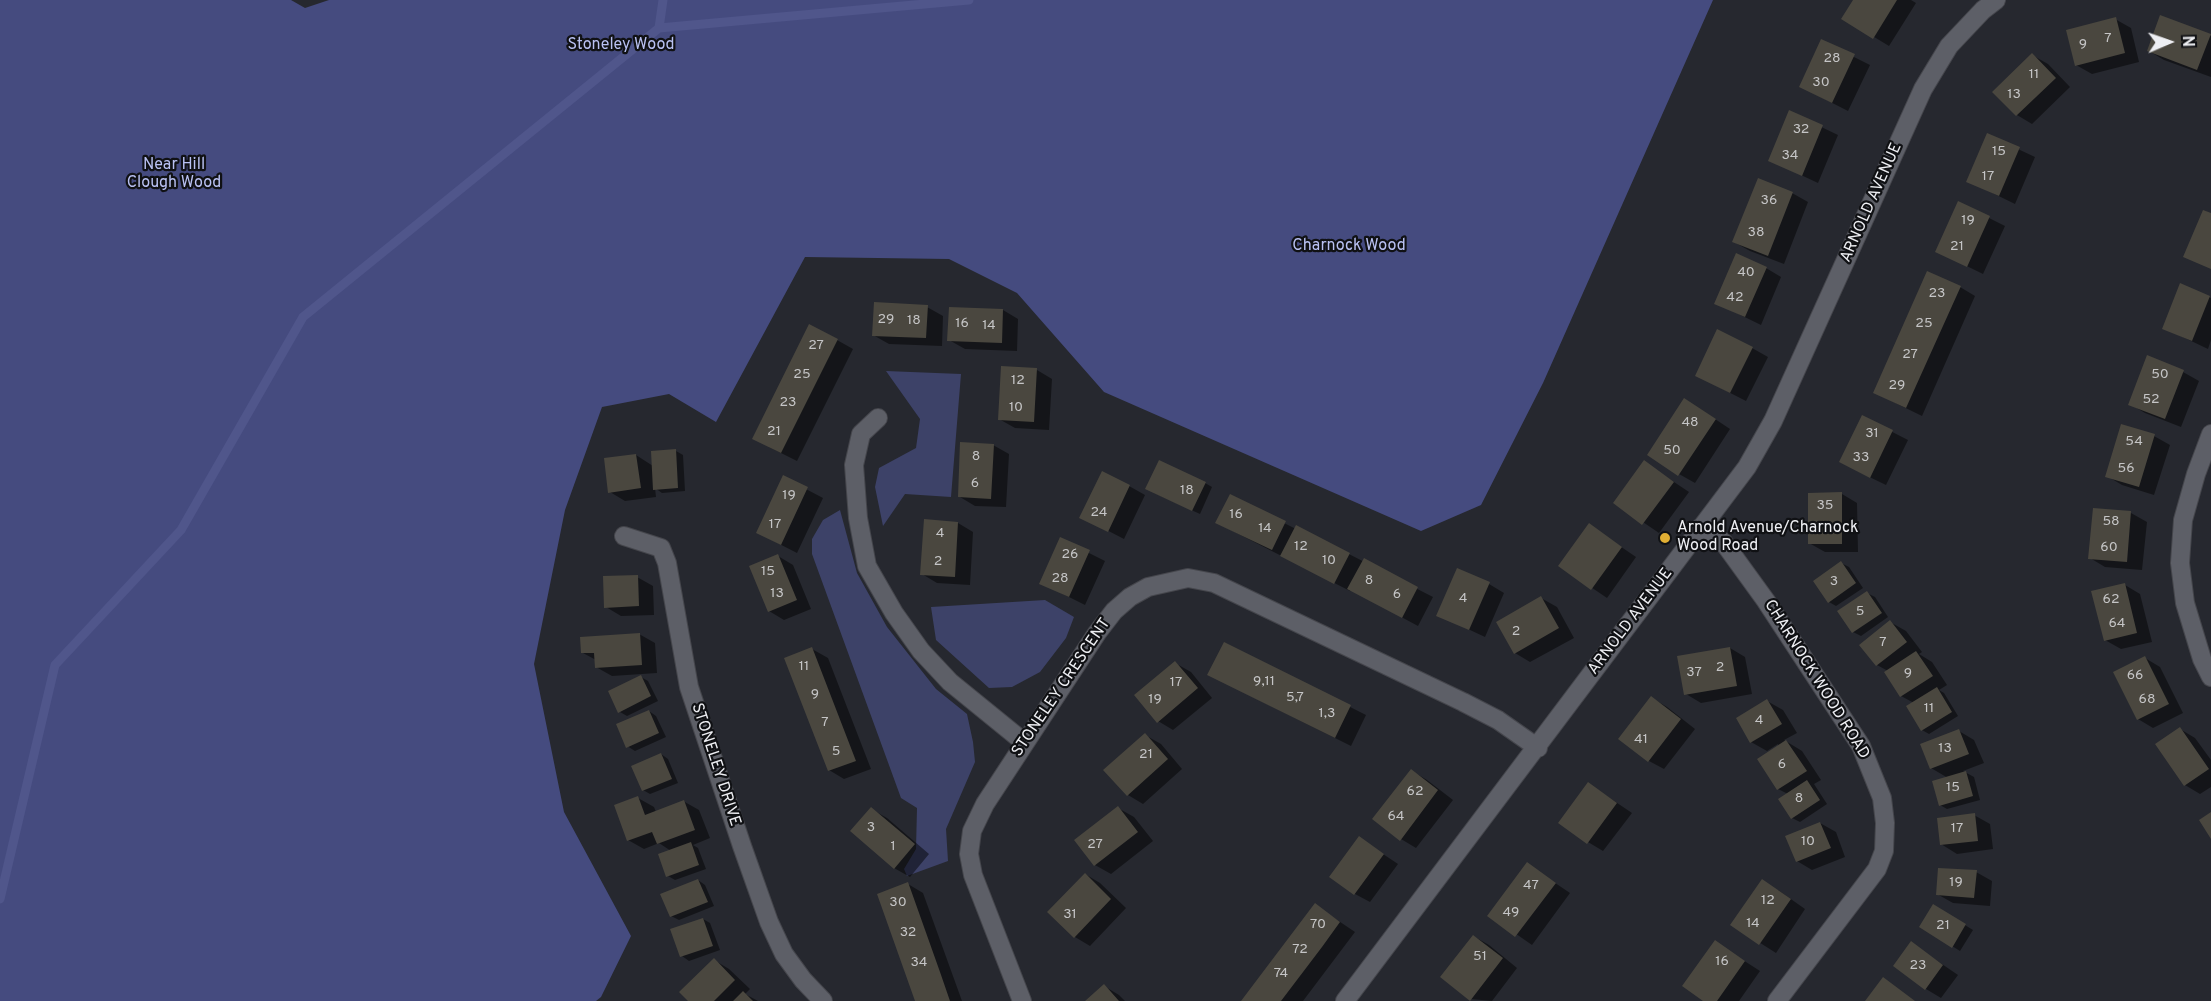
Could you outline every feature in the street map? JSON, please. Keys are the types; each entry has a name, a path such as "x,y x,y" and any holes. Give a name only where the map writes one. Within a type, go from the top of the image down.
{"street":[{"name":"ARNOLD AVENUE","path":"1345,1001 1538,748 1747,467 1773,421 1923,89 1949,46 1983,10 1996,0"},
{"path":"878,418 861,434 854,465 858,518 867,566 894,613 921,651 950,682 1025,743"},
{"path":"2211,434 2196,474 2183,520 2180,563 2185,603 2202,659 2211,677"},
{"name":"CHARNOCK WOOD ROAD","path":"1701,527 1724,543 1766,600 1861,746 1882,798 1885,823 1884,851 1877,869 1777,1001"},
{"name":"STONELEY DRIVE","path":"624,536 661,548 667,563 689,687 769,922 784,954 803,980 824,1001"},
{"name":"STONELEY CRESCENT","path":"1022,1001 973,875 969,854 972,831 985,804 1097,633 1114,611 1130,597 1148,587 1188,578 1214,583 1463,702 1497,720 1538,748"}],"shaded area":[{"path":"886,371 961,374 951,497 905,494 883,526 875,487 879,468 916,448 920,419"},
{"path":"840,510 857,573 887,627 936,689 967,714 973,742 975,762 946,829 948,861 907,876 904,869 916,849 917,808 901,798 812,554 812,539 823,520"},
{"path":"1045,600 1074,617 1066,638 1040,672 1012,687 989,688 936,640 931,607"}],"green space":[{"name":"Charnock Wood","path":"0,0 291,0 305,8 329,0 1713,0 1543,383 1481,505 1421,531 1104,392 1017,293 949,259 805,257 716,422 669,394 602,407 565,510 534,664 564,812 631,936 601,997 596,1001 0,1001"}],"building":[{"path":"1853,0 1897,0 1873,39 1841,19"},
{"path":"2160,15 2211,34 2197,70 2147,51"},
{"path":"2116,17 2125,53 2075,66 2066,30"},
{"path":"1821,39 1855,54 1832,103 1799,87"},
{"path":"2032,53 2056,78 2016,116 1992,92"},
{"path":"1789,110 1823,125 1802,176 1768,161"},
{"path":"1987,133 2020,147 1999,196 1966,182"},
{"path":"1758,178 1793,192 1768,256 1732,242"},
{"path":"1958,201 1990,216 1967,267 1935,252"},
{"path":"2203,210 2211,213 2211,269 2183,257"},
{"path":"1736,253 1767,267 1745,317 1714,304"},
{"path":"1927,271 1961,286 1906,408 1873,393"},
{"path":"2180,283 2210,296 2192,341 2162,329"},
{"path":"874,302 928,305 926,338 872,336"},
{"path":"949,307 1003,309 1002,343 947,341"},
{"path":"809,324 838,339 781,453 752,439"},
{"path":"1717,329 1753,347 1730,393 1695,376"},
{"path":"2147,355 2184,370 2165,419 2128,405"},
{"path":"1001,366 1037,368 1034,422 998,420"},
{"path":"1684,398 1716,419 1678,476 1647,455"},
{"path":"1862,415 1893,430 1870,478 1839,462"},
{"path":"2121,424 2155,434 2139,487 2105,477"},
{"path":"960,442 994,444 991,499 958,497"},
{"path":"676,449 678,488 653,490 651,451"},
{"path":"636,454 641,488 608,493 604,458"},
{"path":"1159,460 1206,482 1192,511 1145,489"},
{"path":"1644,460 1674,482 1642,525 1613,503"},
{"path":"1102,471 1130,485 1108,532 1079,518"},
{"path":"783,475 808,487 781,545 756,533"},
{"path":"1842,492 1842,544 1808,544 1808,493"},
{"path":"1230,494 1286,521 1272,550 1215,523"},
{"path":"2093,508 2131,511 2127,562 2088,559"},
{"path":"924,519 958,522 955,577 920,575"},
{"path":"1589,523 1622,547 1591,590 1558,566"},
{"path":"1296,525 1350,553 1334,584 1280,556"},
{"path":"1060,537 1090,550 1069,597 1039,584"},
{"path":"778,554 797,600 768,612 749,566"},
{"path":"1364,558 1418,587 1402,618 1347,589"},
{"path":"1841,561 1856,583 1828,603 1813,581"},
{"path":"1457,568 1490,582 1469,630 1436,616"},
{"path":"638,575 639,606 604,608 603,576"},
{"path":"2125,583 2137,633 2104,641 2091,591"},
{"path":"1867,591 1882,613 1852,633 1837,611"},
{"path":"1541,596 1559,628 1514,654 1496,622"},
{"path":"1890,620 1907,642 1876,666 1859,645"},
{"path":"640,633 642,665 595,668 594,653 581,653 580,637"},
{"path":"1224,642 1351,705 1335,738 1207,675"},
{"path":"812,647 856,761 828,771 784,658"},
{"path":"1730,647 1737,686 1684,695 1677,656"},
{"path":"1916,651 1933,676 1900,697 1884,672"},
{"path":"2145,656 2169,704 2137,720 2113,672"},
{"path":"1175,661 1198,688 1157,723 1134,695"},
{"path":"641,675 651,696 618,713 608,691"},
{"path":"1937,687 1952,712 1921,731 1906,706"},
{"path":"1651,696 1681,719 1648,762 1618,739"},
{"path":"1767,699 1782,724 1750,743 1736,718"},
{"path":"649,710 659,733 626,748 616,724"},
{"path":"2180,727 2209,769 2184,786 2155,744"},
{"path":"1959,729 1969,754 1930,769 1920,744"},
{"path":"1145,733 1168,759 1127,796 1103,770"},
{"path":"1786,740 1807,771 1777,790 1757,759"},
{"path":"661,753 672,779 642,791 631,766"},
{"path":"1411,769 1438,790 1400,841 1372,819"},
{"path":"1966,771 1973,796 1939,806 1932,781"},
{"path":"1807,780 1820,800 1791,819 1778,799"},
{"path":"1588,782 1617,803 1587,844 1558,823"},
{"path":"638,796 645,815 684,800 695,830 657,844 652,832 627,841 614,805"},
{"path":"1118,806 1138,832 1094,866 1074,840"},
{"path":"871,807 915,844 894,869 850,831"},
{"path":"2211,812 2211,839 2199,820"},
{"path":"1975,813 1978,841 1940,845 1937,818"},
{"path":"1820,822 1831,848 1796,862 1785,836"},
{"path":"1359,836 1384,854 1354,895 1329,877"},
{"path":"691,842 699,865 666,877 658,854"},
{"path":"1527,862 1556,883 1515,937 1487,916"},
{"path":"1938,868 1977,870 1974,898 1936,895"},
{"path":"1085,873 1111,899 1074,938 1047,912"},
{"path":"698,879 708,902 670,917 660,894"},
{"path":"1762,879 1791,899 1759,945 1730,925"},
{"path":"908,882 950,1001 915,1001 877,894"},
{"path":"1315,903 1340,922 1322,947 1281,1001 1241,1001"},
{"path":"1933,904 1966,924 1952,948 1919,927"},
{"path":"703,918 713,946 680,957 670,929"},
{"path":"1473,935 1503,958 1470,1001 1440,977"},
{"path":"1715,940 1745,961 1717,1001 1703,1001 1682,986"},
{"path":"1911,941 1943,965 1925,990 1893,966"},
{"path":"714,958 735,980 714,1001 688,1001 679,992"},
{"path":"1883,977 1915,1001 1865,1001"},
{"path":"1104,984 1119,1001 1085,1001"},
{"path":"743,991 753,1001 733,1001"}],"waterway":[{"path":"659,28 663,0"},
{"path":"0,899 55,665 181,530 303,317 659,28 969,0"}],"place":[{"name":"Arnold Avenue/Charnock Wood Road","path":"1665,538"}],"park label":[{"name":"Stoneley Wood","path":"621,46"},
{"name":"Near Hill Clough Wood","path":"174,175"}]}
